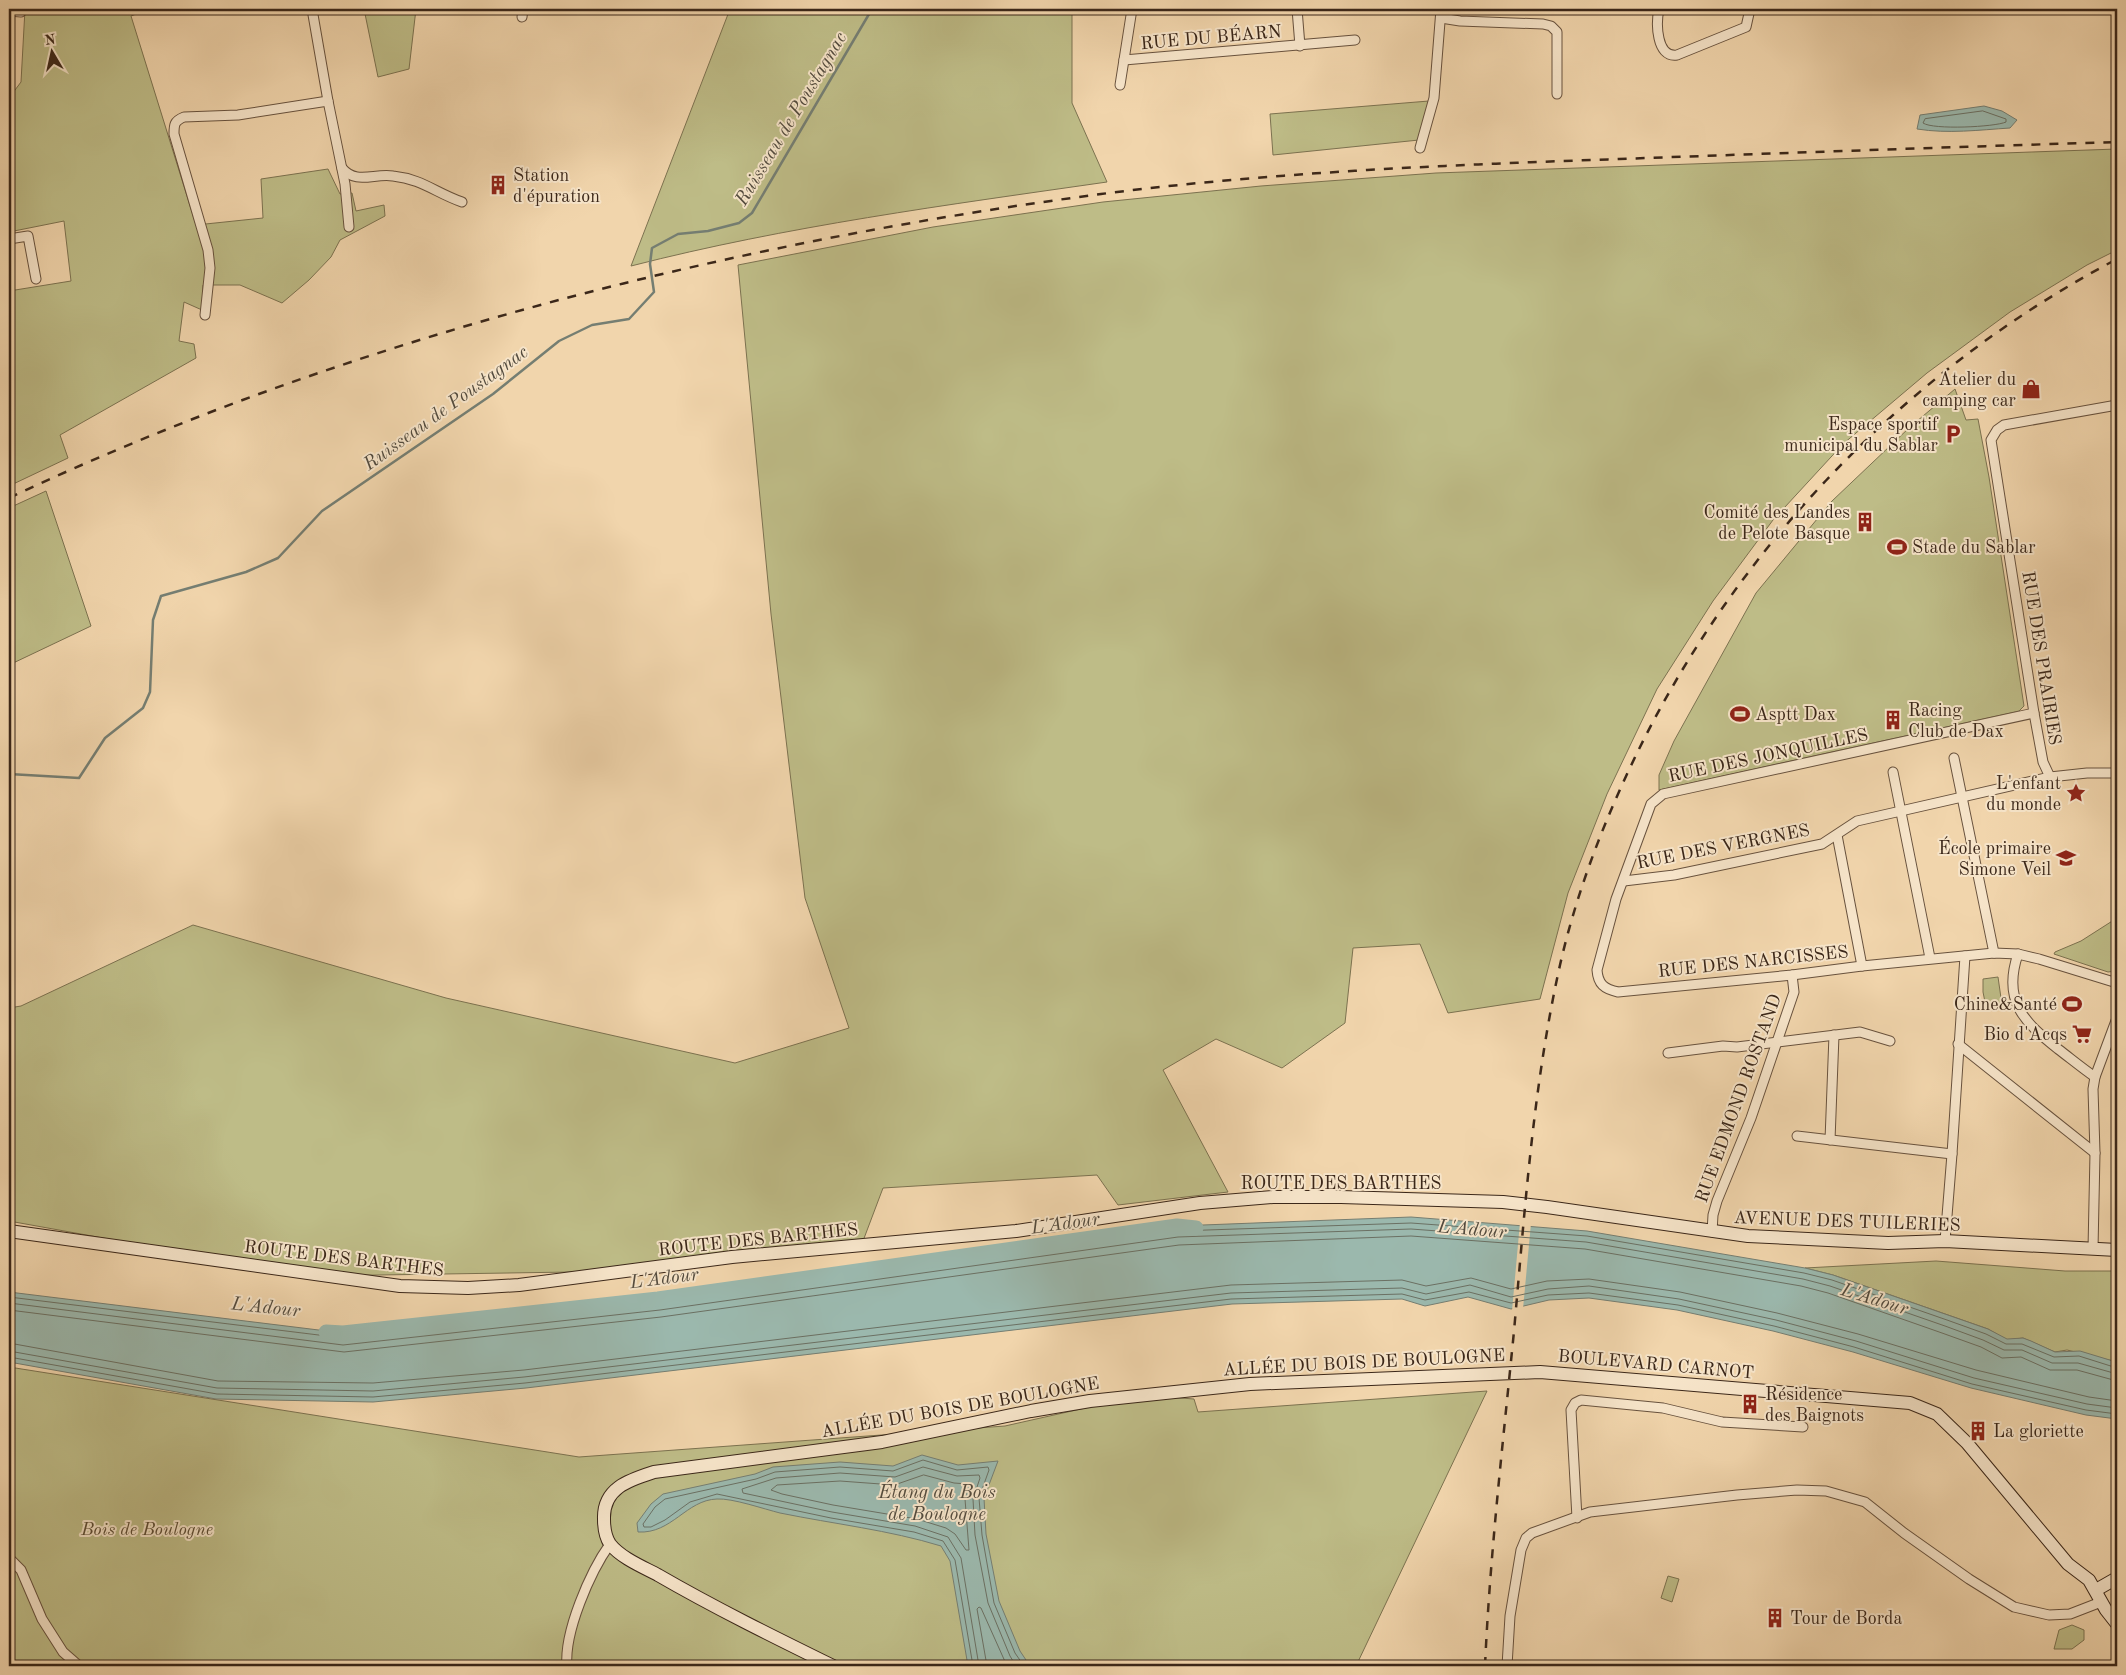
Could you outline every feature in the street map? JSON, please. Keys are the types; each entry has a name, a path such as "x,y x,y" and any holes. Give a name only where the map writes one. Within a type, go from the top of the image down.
{"main road":[{"name":"ROUTE DES BARTHES","path":"9,1231 400,1286 468,1288 520,1285 732,1257 1016,1231 1218,1202 1273,1197 1341,1197 1547,1207"},
{"name":"AVENUE DES TUILERIES","path":"1547,1207 1748,1236 1888,1243 1944,1241 2117,1250"},
{"name":"ALLÉE DU BOIS DE BOULOGNE","path":"610,1544 604,1527 604,1510 612,1491 628,1480 654,1472 882,1442 1031,1411 1090,1401 1250,1384 1540,1372"},
{"name":"BOULEVARD CARNOT","path":"1540,1372 1910,1402 1937,1414 1967,1442 2068,1564 2090,1580 2117,1624"},
{"path":"610,1544 626,1557 702,1600 833,1666"},
{"path":"2099,1596 2117,1578"}],"street":[{"path":"312,9 345,184 349,227"},
{"path":"1120,85 1132,9"},
{"name":"RUE DU BÉARN","path":"1297,9 1300,46"},
{"path":"1659,9 1661,45 1664,52 1671,56 1746,27 1750,9"},
{"path":"9,11 21,12"},
{"path":"1420,148 1434,98 1441,14 1460,21 1543,24 1551,26 1557,32 1557,94"},
{"name":"RUE DU BÉARN","path":"1124,60 1355,40"},
{"path":"206,315 210,268 208,250 174,134 174,125 177,120 184,117 238,115 328,101"},
{"path":"341,166 355,178 390,175 406,178 427,184 450,198 462,202"},
{"path":"9,239 28,236 36,279"},
{"name":"RUE DES PRAIRIES","path":"2050,777 2043,762 2034,713 1991,440 1996,430 2004,425 2117,405"},
{"name":"RUE DES JONQUILLES","path":"1624,882 1651,804 1663,794 2034,713"},
{"path":"1954,758 1994,953"},
{"path":"1893,772 1930,958"},
{"name":"RUE DES VERGNES","path":"1624,882 1674,875 1822,844 1857,821 2050,777 2117,772"},
{"path":"1837,835 1862,966"},
{"name":"RUE DES NARCISSES","path":"1624,882 1616,899 1597,970 1598,980 1602,987 1618,992 1792,975 1930,958 1994,953 2018,954 2117,983"},
{"path":"2018,954 2015,963 2013,990 2017,1006 2026,1022 2095,1077"},
{"path":"1944,1241 1952,1154 1965,956"},
{"name":"RUE EDMOND ROSTAND","path":"1712,1232 1713,1215 1717,1201 1751,1118 1794,992 1792,975"},
{"path":"2117,983 2117,990"},
{"path":"2093,1250 2095,1153 2093,1089 2095,1077 2117,1018"},
{"path":"1668,1053 1723,1046 1737,1047 1860,1032 1890,1042"},
{"path":"1830,1140 1834,1036"},
{"path":"1958,1044 2095,1153"},
{"path":"1797,1136 1952,1154"},
{"path":"1577,1518 1571,1410 1575,1403 1581,1400 1663,1408 1722,1422 1803,1427"},
{"path":"1507,1666 1510,1616 1521,1550 1526,1538 1532,1533 1590,1512 1737,1495 1797,1490 1826,1491 1865,1502 1953,1568 2014,1607 2049,1615 2070,1614 2099,1596"},
{"path":"567,1666 566,1648 579,1606 597,1562 610,1544"},
{"path":"9,1558 21,1570 42,1619 64,1652 79,1666"}],"green space":[{"path":"25,9 149,9 131,16 196,225 263,218 261,179 328,169 340,194 352,193 356,211 384,205 385,216 340,240 331,257 309,280 282,303 240,285 203,285 202,310 184,302 179,341 194,344 196,358 60,435 68,458 9,486 9,291 71,281 64,221 9,232 9,98 21,82"},
{"path":"364,9 416,9 409,69 378,77"},
{"path":"730,9 1072,9 1072,103 1107,182 927,208 808,228 749,239 631,266"},
{"path":"1429,101 1419,140 1273,155 1270,114"},
{"path":"2117,149 2117,250 2087,265 2010,312 1927,373 1843,444 1773,520 1713,601 1657,689 1607,794 1568,893 1540,999 1448,1013 1420,944 1353,948 1345,1023 1282,1068 1216,1039 1163,1070 1228,1192 1118,1205 1097,1175 883,1188 863,1241 638,1271 313,1276 9,1221 9,1008 21,1006 193,925 446,998 735,1063 849,1028 805,898 771,614 738,265 933,227 1103,202 1261,186 1436,173"},
{"name":"Stade du Sablar","path":"1955,389 1966,420 1978,419 1989,477 2024,706 2019,711 1659,790 1659,775 1674,741 1756,593 1832,501 1910,427"},
{"path":"46,491 91,626 9,665 9,508"},
{"path":"2117,918 2116,971 2108,972 2054,954 2081,941"},
{"path":"1998,977 2002,1005 1986,1007 1983,979"},
{"path":"1936,1261 2065,1271 2117,1271 2117,1364 2113,1361 2067,1350 2055,1352 2023,1338 2007,1340 1988,1329 1833,1275 1805,1268"},
{"name":"Bois de Boulogne","path":"9,1367 579,1457 1005,1426 1094,1406 1167,1397 1194,1399 1198,1412 1487,1391 1356,1666 9,1666"},
{"path":"1668,1576 1679,1579 1672,1602 1661,1598"},
{"path":"2072,1625 2084,1630 2084,1640 2072,1649 2054,1649 2059,1630"}],"water":[{"path":"1984,106 2002,111 2017,120 2010,128 1975,131 1917,129 1920,115"},
{"path":"1411,1217 1587,1231 1805,1268 1833,1275 1988,1329 2007,1339 2023,1338 2055,1352 2080,1351 2113,1361 2117,1364 2117,1419 2086,1415 1971,1388 1853,1352 1773,1331 1677,1310 1589,1298 1549,1300 1511,1309 1468,1297 1425,1306 1402,1299 1232,1304 526,1388 373,1402 216,1399 9,1362 9,1292 343,1333 658,1299 1177,1226"},
{"name":"Étang du Bois de Boulogne","path":"922,1455 958,1465 998,1461 984,1498 986,1534 999,1601 1020,1651 1030,1666 968,1666 950,1561 941,1546 902,1536 780,1513 723,1499 706,1501 687,1510 660,1528 638,1532 637,1523 651,1504 663,1494 755,1474 773,1467 840,1462 893,1466"}],"pier":[{"path":"1520,1222 1531,1223 1523,1309 1512,1311"}],"waterway":[{"name":"Ruisseau de Poustagnac","path":"9,774 79,778 105,738 143,708 150,692 153,620 161,596 246,572 278,558 322,511 493,394 559,341 592,325 629,319 654,292 650,264 652,248 678,234 708,231 739,223 752,213 872,9"},
{"name":"L'Adour","path":"326,1332 343,1333 658,1299 1177,1226 1196,1228"}],"railway":[{"path":"9,498 138,441 270,390 405,344 543,304 681,270 821,240 961,215 1166,186 1360,170 1554,161 2117,142"},
{"path":"1485,1666 1497,1498 1536,1102 1551,1010 1566,940 1589,867 1617,795 1670,692 1717,615 1771,543 1830,476 1895,413 1965,356 2039,305 2117,259"}],"place":[{"name":"Station d'épuration","path":"498,185"},
{"name":"Atelier du camping car","path":"2031,389"},
{"name":"Espace sportif municipal du Sablar","path":"1953,434"},
{"name":"Comité des Landes de Pelote Basque","path":"1865,522"},
{"name":"Stade du Sablar","path":"1897,547"},
{"name":"Asptt Dax","path":"1740,714"},
{"name":"Racing Club de Dax","path":"1893,720"},
{"name":"L'enfant du monde","path":"2076,793"},
{"name":"École primaire Simone Veil","path":"2066,858"},
{"name":"Chine&Santé","path":"2072,1004"},
{"name":"Bio d'Acqs","path":"2082,1034"},
{"name":"Résidence des Baignots","path":"1750,1404"},
{"name":"La gloriette","path":"1978,1431"},
{"name":"Tour de Borda","path":"1775,1618"}]}
